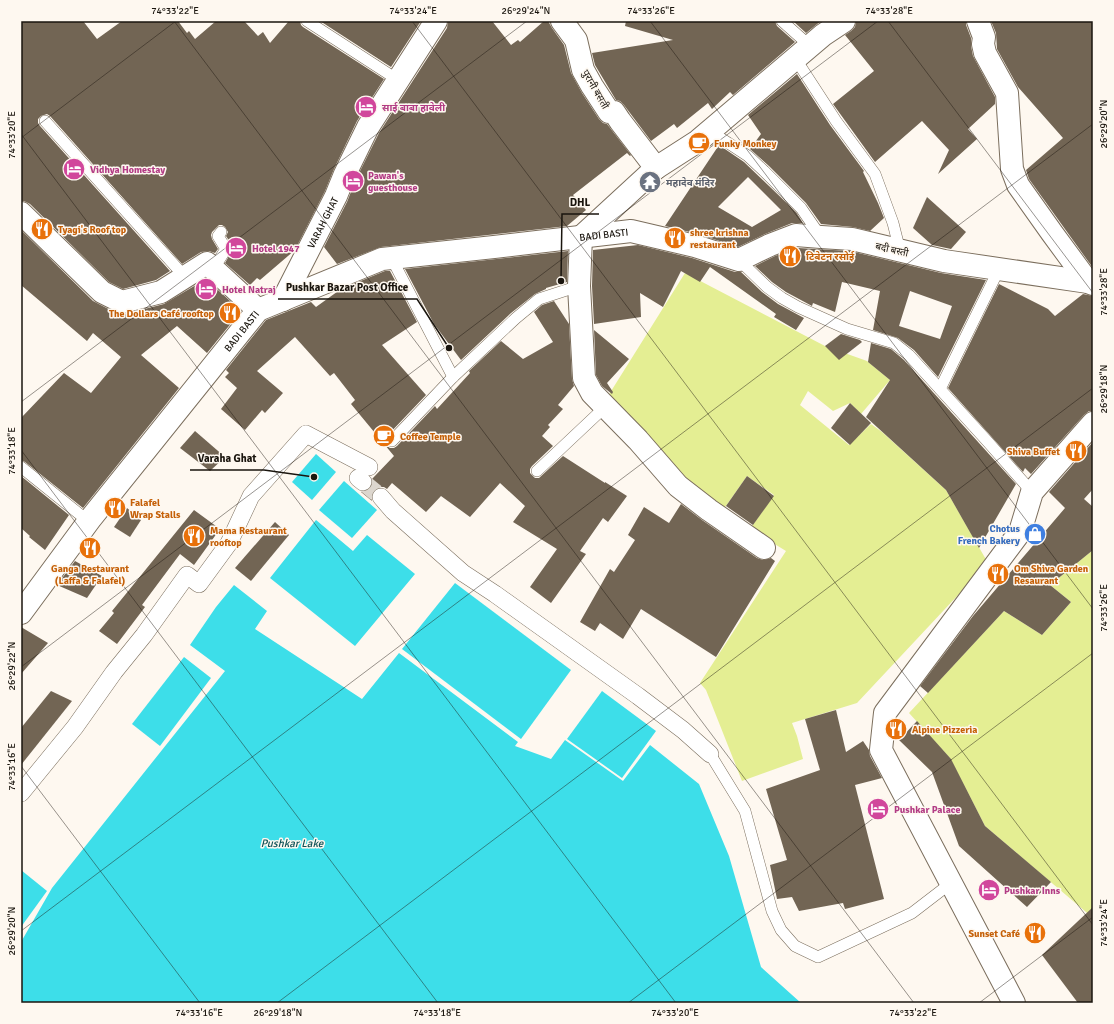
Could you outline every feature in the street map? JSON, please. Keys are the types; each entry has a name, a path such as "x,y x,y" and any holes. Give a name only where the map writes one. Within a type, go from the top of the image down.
{"street":[{"name":"VARAH GHAT","path":"283,300 336,196 368,127 436,21"},
{"name":"पुरानी बसती","path":"562,21 576,40 583,70 596,93 609,112 614,112 656,168"},
{"path":"764,548 709,510 678,486 638,440 592,393 584,378 579,286 581,237 656,168 698,141 823,35 844,21"},
{"path":"978,21 984,37 983,44 985,53 1007,93 1012,169 1018,185 1090,283"},
{"path":"21,213 102,292 122,302 161,292 207,263 258,310"},
{"name":"BADI BASTI","path":"21,613 88,521 258,310 382,259 631,231 695,246 740,260"},
{"name":"बदी बस्ती","path":"740,260 770,245 796,235 852,240 944,261 1090,283"},
{"path":"1014,1003 881,750 885,712 1020,532 1032,492 1093,423"},
{"path":"21,793 75,727 114,672 144,635 187,575 199,584 229,543 251,496 306,434 363,475"},
{"path":"381,497 393,511 464,573 638,696 683,730 710,754"}],"lane":[{"path":"307,21 398,80"},
{"path":"782,21 803,52 836,121 875,174 893,223 900,251"},
{"path":"45,121 185,277"},
{"path":"710,131 748,156 764,171 801,208 821,237"},
{"path":"214,268 226,249 218,236 222,232"},
{"path":"392,258 453,377"},
{"path":"740,260 767,287 798,307 847,329 894,343 909,355 1032,492"},
{"path":"940,389 999,269"},
{"path":"392,441 453,377 516,318 539,299 579,286"},
{"path":"537,471 605,407"},
{"path":"21,468 88,521"},
{"path":"710,754 745,811 772,912 781,930 795,946 818,957 912,913 951,883"}],"green space":[{"path":"685,273 825,346 867,361 890,380 861,414 850,403 833,411 808,391 800,405 849,445 871,424 882,432 946,490 988,563 857,703 792,723 803,759 742,781 706,690 700,683 786,551 750,529 774,495 747,476 723,510 691,484 608,396"},
{"path":"1093,550 1093,918 985,826 950,758 909,713 1004,611 1042,635 1071,602 1050,585"}],"water":[{"path":"316,454 336,472 312,500 292,482"},
{"path":"344,481 377,510 352,538 319,510"},
{"path":"316,520 353,551 367,535 415,574 355,646 270,578"},
{"path":"455,583 571,670 521,739 402,649"},
{"name":"Pushkar Lake","path":"234,585 267,611 255,629 362,699 399,653 518,742 515,746 551,759 565,740 623,781 650,745 699,784 729,856 761,967 801,1003 21,1003 21,942 52,888 225,671 190,645 216,607"},
{"path":"184,657 211,678 160,746 132,724"},
{"path":"602,691 656,731 622,778 567,739"},
{"path":"21,870 47,891 21,927"}],"building":[{"path":"21,21 83,21 97,39 122,21 178,21 187,33 189,31 195,39 216,21 244,21 258,36 263,32 270,43 289,21 300,21 303,27 384,79 357,121 325,191 295,250 260,280 257,278 250,285 225,263 233,249 226,236 228,232 225,227 219,225 212,232 212,239 218,249 215,253 209,251 201,252 182,264 50,116 47,114 41,116 38,119 40,126 170,271 156,280 123,289 109,282 30,204 21,201"},
{"path":"320,21 421,21 391,67"},
{"path":"448,21 492,21 511,45 518,40 520,42 544,21 548,21 564,45 571,73 582,93 599,119 603,123 607,124 631,155 630,156 627,153 573,195 586,210 567,226 381,247 337,264 324,247 379,133 447,28"},
{"path":"626,21 775,21 777,26 795,42 733,95 730,92 712,109 708,103 677,128 674,124 651,141 624,105 620,101 616,100 595,65 592,53 673,40 625,26"},
{"path":"793,21 821,21 806,33"},
{"path":"856,21 966,21 971,38 973,56 995,97 995,104 968,129 977,139 938,174 949,150 922,121 875,162 833,104 874,71 845,35 855,27"},
{"path":"991,21 1093,21 1093,268 1029,179 1026,170 1063,138 1018,87 997,49 996,33"},
{"path":"797,74 830,125 864,171 863,172 884,218 870,231 853,227 821,224 806,203 750,149 761,134 748,115"},
{"path":"719,145 744,162 796,212 803,223 792,223 738,247 698,234 665,226","holes":["748,177 781,210 752,227 718,207"]},
{"path":"927,197 966,232 951,249 932,245 913,228"},
{"path":"21,230 93,301 116,313 125,314 164,304 206,279 241,311 207,353 177,326 141,355 179,388 83,508 21,460 21,418 64,373 91,393 121,357 93,333 87,341 21,285"},
{"path":"638,245 692,258 735,272 741,272 762,292 778,304 804,318 796,330 774,317 776,314 710,267 700,282 681,271 663,307 640,293 641,317 594,324 592,286 593,250"},
{"path":"798,248 850,251 941,273 986,280 938,377 914,350 898,338 873,330 880,291 842,282 835,312 813,303 812,306 786,292 772,282 755,266 775,256","holes":["910,291 952,306 940,339 899,326"]},
{"path":"568,251 567,282 546,288 535,294 511,313 461,360 434,324 405,269"},
{"path":"385,271 390,271 417,322 382,345 426,395 387,436 385,443 390,448 397,446 435,406 437,409 470,373 469,371 501,341 523,359 553,342 534,312 542,305 554,301 569,324 572,379 574,386 558,405 563,409 548,425 550,427 542,436 553,446 532,466 530,473 535,478 539,478 563,456 627,496 608,522 603,518 580,551 586,554 551,603 530,587 557,549 513,522 525,506 500,483 470,517 441,496 426,512 392,483 387,489 380,487 374,490 371,494 372,501 361,492 371,489 373,484 372,479 394,456 351,404 355,400 334,373 330,376 295,337 257,371 283,393 265,413 262,410 245,430 221,409 237,388 225,377 229,373 226,370 266,320 311,302 316,307 341,289"},
{"path":"999,284 1048,309 1055,316 1083,294 1093,296 1093,411 1089,411 1084,415 1031,474 1025,468 1023,472 948,388"},
{"path":"594,330 629,359 607,383 613,392 612,394 602,386 596,375"},
{"path":"841,334 862,342 839,360 825,346"},
{"path":"871,343 891,349 904,360 1016,484 979,548 946,490 866,417 890,380 868,362"},
{"path":"850,403 871,423 850,445 831,428"},
{"path":"195,431 225,457 210,471 180,448"},
{"path":"1093,442 1093,489 1084,499 1093,507 1093,550 1050,585 1071,602 1042,635 1004,611 928,693 920,686 973,616 1065,508 1049,492"},
{"path":"21,476 69,515 45,550 29,537 30,536 21,528"},
{"path":"747,476 774,496 753,525 726,506"},
{"path":"681,504 757,558 763,560 771,558 775,561 716,657 641,609 623,639 600,623 595,631 580,622 610,569 614,572 635,540 628,535 644,507 669,523"},
{"path":"127,508 141,520 130,537 114,527"},
{"path":"194,510 220,529 194,565 180,554 142,605 145,607 117,644 99,631 114,613 112,611"},
{"path":"275,522 289,535 251,581 235,568"},
{"path":"75,561 102,576 87,598 57,585"},
{"path":"21,627 48,643 21,674"},
{"path":"51,691 72,701 21,765 21,728"},
{"path":"836,710 846,752 863,741 869,750 870,756 882,778 855,785 884,899 845,909 843,903 799,911 792,897 777,899 770,865 787,860 766,789 820,770 805,719"},
{"path":"917,721 951,759 985,826 1051,882 1027,907 959,846 932,772 899,740"},
{"path":"1093,907 1093,1003 1078,1003 1042,955"}],"tunnel":[{"path":"363,482 381,497"}],"place":[{"name":"साई बाबा हावेली","path":"366,107"},
{"name":"Funky Monkey","path":"699,143"},
{"name":"Vidhya Homestay","path":"74,169"},
{"name":"Pawan's guesthouse","path":"353,181"},
{"name":"महादेव मंदिर","path":"650,182"},
{"name":"Tyagi's Roof top","path":"42,229"},
{"name":"shree krishna restaurant","path":"675,238"},
{"name":"Hotel 1947","path":"236,248"},
{"name":"टिबेटन रसोई","path":"790,256"},
{"name":"DHL","path":"561,281"},
{"name":"Hotel Natraj","path":"206,289"},
{"name":"The Dollars Café rooftop","path":"230,313"},
{"name":"Pushkar Bazar Post Office","path":"449,348"},
{"name":"Coffee Temple","path":"384,436"},
{"name":"Shiva Buffet","path":"1076,451"},
{"name":"Varaha Ghat","path":"314,477"},
{"name":"Falafel Wrap Stalls","path":"115,508"},
{"name":"Chotus French Bakery","path":"1035,534"},
{"name":"Mama Restaurant rooftop","path":"194,536"},
{"name":"Ganga Restaurant (Laffa & Falafel)","path":"90,548"},
{"name":"Om Shiva Garden Resaurant","path":"998,574"},
{"name":"Alpine Pizzeria","path":"896,729"},
{"name":"Pushkar Palace","path":"878,809"},
{"name":"Pushkar Inns","path":"989,890"},
{"name":"Sunset Café","path":"1035,933"}]}
